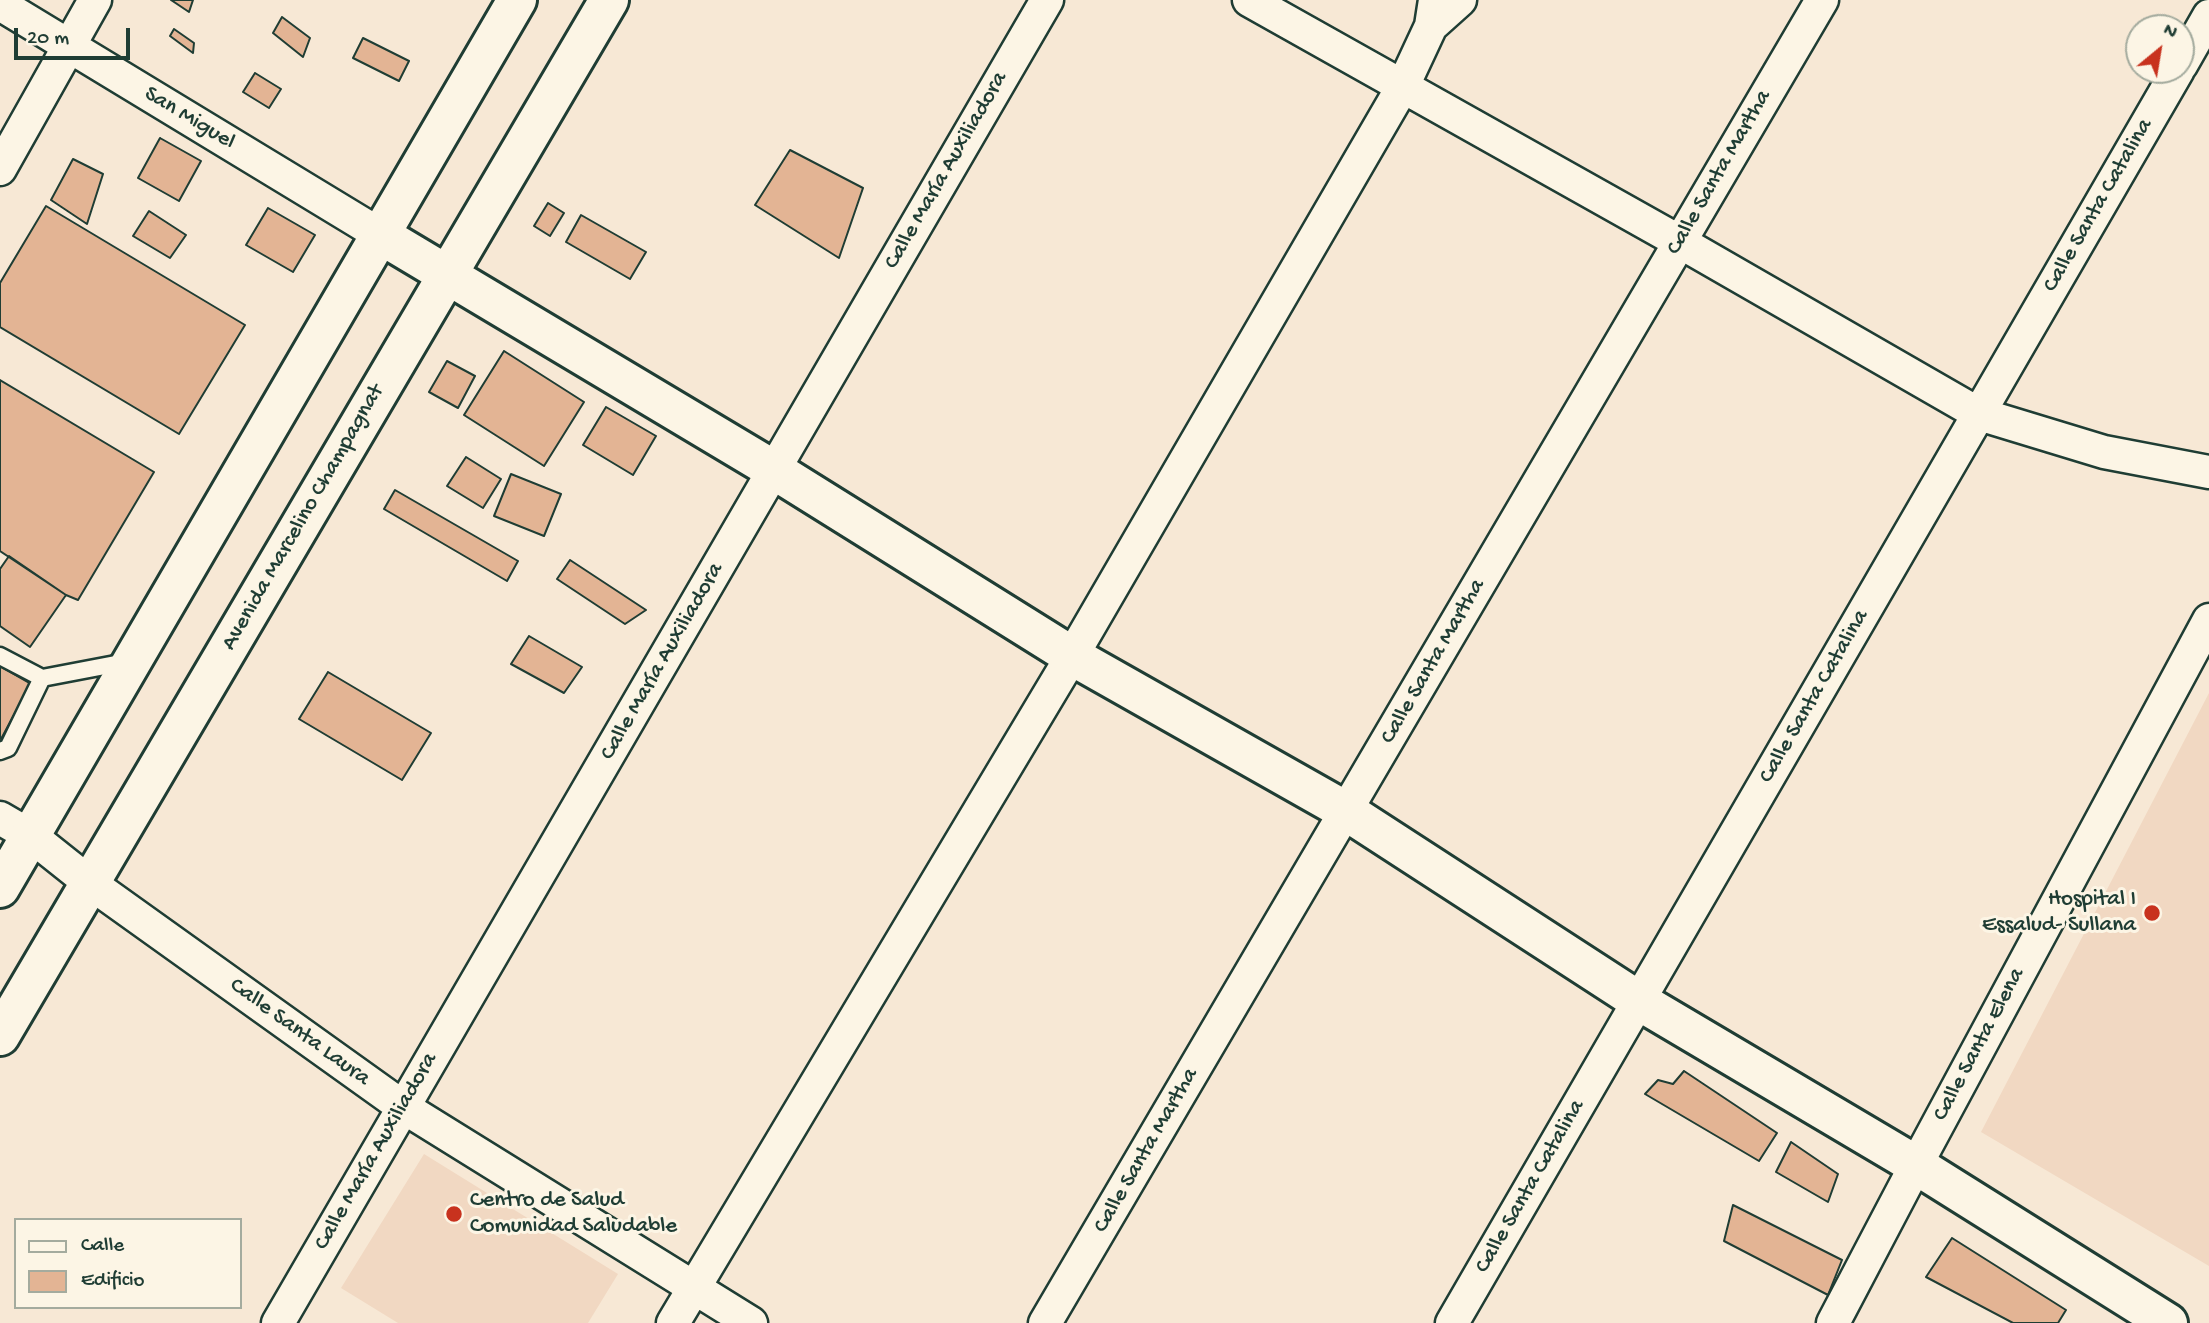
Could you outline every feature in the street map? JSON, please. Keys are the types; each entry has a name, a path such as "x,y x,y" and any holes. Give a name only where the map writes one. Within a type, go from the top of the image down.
{"main road":[{"path":"0,888 15,827 132,661 517,0"},
{"name":"Avenida Marcelino Champagnat","path":"0,1036 609,0"},
{"path":"379,233 774,470 1072,656 1346,811 1639,1000 1916,1165 2168,1323"}],"street":[{"path":"0,169 95,0"},
{"name":"Calle María Auxiliadora","path":"278,1323 1047,0"},
{"path":"1249,0 1680,242 1979,414 2104,452 2209,472"},
{"path":"673,1323 1072,656 1403,86 1433,13 1460,0"},
{"name":"Calle Santa Martha","path":"1045,1323 1822,0"},
{"name":"San Miguel","path":"0,4 379,233"},
{"path":"2195,40 2209,16"},
{"name":"Calle Santa Catalina","path":"1452,1323 2170,84"},
{"name":"Calle Santa Elena","path":"1833,1323 2209,620"},
{"name":"Calle Santa Laura","path":"15,827 402,1107 751,1323"}],"lane":[{"path":"0,656 42,678 132,661"},
{"path":"0,751 8,748 42,678"}],"shaded area":[{"name":"Hospital I Essalud- Sullana","path":"2209,693 2209,1266 1981,1132"},
{"name":"Centro de Salud Comunidad Saludable","path":"424,1154 618,1274 588,1323 398,1323 341,1288"}],"building":[{"path":"171,0 193,0 189,12"},
{"path":"282,17 310,38 303,57 273,33"},
{"path":"174,29 194,43 193,53 170,36"},
{"path":"363,38 409,61 399,81 353,58"},
{"path":"255,73 281,89 269,108 243,92"},
{"path":"160,138 201,161 179,201 138,178"},
{"path":"790,150 863,188 839,258 755,205"},
{"path":"73,159 103,174 87,224 51,200"},
{"path":"548,203 564,213 550,236 534,226"},
{"path":"46,206 245,325 179,434 0,327 0,283"},
{"path":"268,208 315,235 293,272 246,245"},
{"path":"149,211 186,235 170,258 133,236"},
{"path":"581,215 646,252 630,279 566,242"},
{"path":"504,351 584,402 544,466 464,415"},
{"path":"447,361 475,376 458,408 429,392"},
{"path":"0,380 154,472 78,600 66,595 0,551"},
{"path":"606,407 656,436 633,475 583,445"},
{"path":"466,457 501,479 483,508 447,486"},
{"path":"511,474 561,494 544,536 494,516"},
{"path":"395,490 518,561 507,581 384,509"},
{"path":"9,556 66,595 30,647 0,626 0,569"},
{"path":"570,560 646,610 625,624 557,579"},
{"path":"529,636 582,667 564,693 511,664"},
{"path":"0,666 31,684 1,739 0,738"},
{"path":"328,672 431,733 402,780 299,719"},
{"path":"1684,1071 1777,1133 1759,1161 1645,1094 1658,1080 1673,1084"},
{"path":"1791,1142 1838,1174 1828,1202 1776,1172"},
{"path":"1733,1205 1842,1260 1828,1295 1724,1241"},
{"path":"1952,1238 2066,1310 2058,1323 2013,1323 1926,1277"}],"place":[{"name":"Hospital I Essalud- Sullana","path":"2152,913"},
{"name":"Centro de Salud Comunidad Saludable","path":"454,1214"}]}
